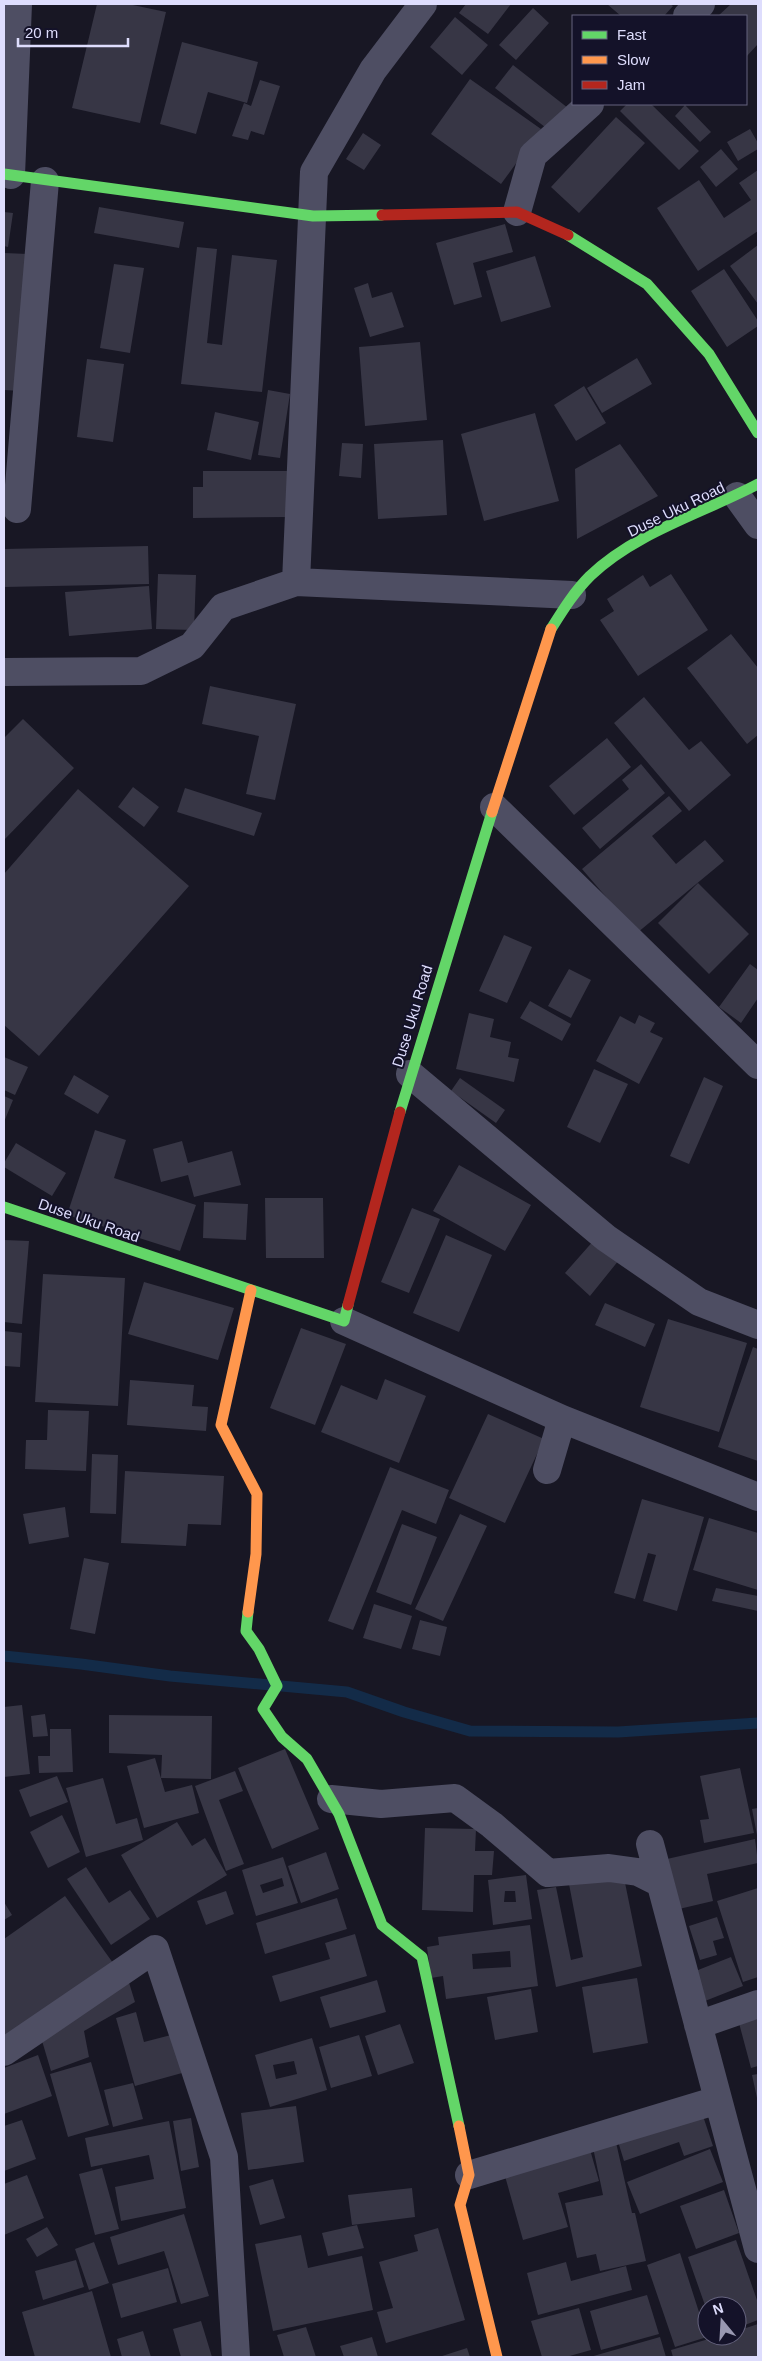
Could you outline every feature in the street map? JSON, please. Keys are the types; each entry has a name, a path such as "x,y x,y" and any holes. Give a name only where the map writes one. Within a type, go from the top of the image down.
{"street":[{"path":"18,4 8,175 313,216 517,212 574,238 647,284 709,354 758,433"},
{"path":"296,582 314,172 373,70 422,4"},
{"path":"688,15 701,4"},
{"path":"517,212 533,154 589,105"},
{"path":"17,508 45,181"},
{"path":"748,490 758,524"},
{"name":"Duse Uku Road","path":"4,1207 344,1321 410,1074 549,632 572,596 604,565 648,535 748,490"},
{"path":"4,672 141,671 192,646 223,607 296,582 572,596"},
{"path":"494,807 758,1065"},
{"path":"410,1074 606,1238 699,1302 758,1325"},
{"path":"251,1290 221,1426 257,1494 256,1554 246,1631 254,1638 258,1651 277,1686 263,1709 282,1737 307,1759 331,1799 382,1925 422,1957 470,2175 460,2204 497,2357"},
{"path":"344,1321 562,1420 758,1497"},
{"path":"547,1470 562,1420"},
{"path":"331,1799 381,1804 455,1798 492,1825 548,1873 609,1868 638,1872 660,1883"},
{"path":"650,1844 758,2249"},
{"path":"4,2052 155,1949 224,2156 236,2357"},
{"path":"698,2025 758,2004"},
{"path":"470,2175 718,2100"}],"building":[{"path":"97,4 128,4 166,12 140,123 72,108"},
{"path":"466,4 511,4 488,34 459,13"},
{"path":"607,4 670,4 673,6 665,15 620,15"},
{"path":"731,4 758,4 758,44 747,56 747,15 719,15"},
{"path":"533,8 549,23 516,60 499,45"},
{"path":"455,17 488,45 462,75 430,47"},
{"path":"182,42 258,62 247,103 208,92 196,134 160,124"},
{"path":"513,65 568,108 550,131 495,88"},
{"path":"470,79 541,129 501,184 431,134"},
{"path":"260,80 280,86 264,135 251,131 248,140 232,136 244,103 251,106"},
{"path":"626,105 652,105 699,151 679,170 620,111"},
{"path":"685,105 711,132 700,142 675,116"},
{"path":"616,117 645,143 579,213 551,187"},
{"path":"750,129 758,143 758,149 738,161 727,142"},
{"path":"363,133 381,145 364,170 346,159"},
{"path":"721,149 738,169 716,187 700,167"},
{"path":"758,170 758,231 698,271 657,208 699,180 724,218 751,200 739,183"},
{"path":"99,207 184,222 179,248 94,233"},
{"path":"4,212 13,213 8,247 4,246"},
{"path":"505,224 513,252 473,263 482,297 454,305 436,243"},
{"path":"758,245 757,283 758,304 730,266"},
{"path":"197,247 217,249 207,343 222,345 232,255 277,260 262,392 181,384"},
{"path":"4,253 28,254 22,391 4,390"},
{"path":"535,256 551,307 501,322 486,271"},
{"path":"114,264 144,268 130,353 100,348"},
{"path":"724,269 758,321 758,326 727,347 691,291"},
{"path":"368,283 372,298 392,292 404,327 370,337 354,288"},
{"path":"420,342 427,420 365,426 359,347"},
{"path":"637,358 652,384 602,413 587,388"},
{"path":"87,359 124,364 113,442 77,437"},
{"path":"584,386 606,423 576,441 554,405"},
{"path":"268,390 290,394 280,458 258,455"},
{"path":"215,412 259,422 251,460 207,450"},
{"path":"535,413 559,501 484,521 461,434"},
{"path":"443,440 447,515 378,519 374,444"},
{"path":"342,443 363,444 361,478 339,476"},
{"path":"620,444 658,496 577,539 575,469"},
{"path":"203,471 289,471 288,517 193,518 193,487 203,487"},
{"path":"148,546 149,584 4,587 4,549"},
{"path":"158,574 196,575 194,630 156,629"},
{"path":"671,574 708,630 638,676 600,620 614,611 607,599 643,575 650,587"},
{"path":"149,586 152,629 69,636 65,592"},
{"path":"731,634 758,668 758,735 747,744 687,668"},
{"path":"210,686 296,704 275,800 246,794 259,736 202,724"},
{"path":"644,697 689,750 701,741 731,775 689,811 614,723"},
{"path":"23,719 74,768 4,840 4,738"},
{"path":"607,738 631,767 574,815 549,786"},
{"path":"641,764 665,793 600,849 582,828 629,789 622,780"},
{"path":"133,787 159,807 144,827 118,807"},
{"path":"185,788 262,813 254,836 177,812"},
{"path":"78,789 189,886 39,1056 4,1025 4,874"},
{"path":"669,796 682,811 652,836 676,864 705,840 724,861 637,933 582,869"},
{"path":"698,883 749,934 709,974 658,923"},
{"path":"504,935 532,947 507,1003 479,991"},
{"path":"750,964 758,970 758,998 741,1023 719,1007"},
{"path":"569,969 591,980 571,1018 548,1006"},
{"path":"530,1001 571,1024 562,1041 520,1018"},
{"path":"469,1013 494,1019 490,1037 511,1042 508,1057 519,1059 514,1082 456,1069"},
{"path":"639,1015 655,1023 650,1032 663,1038 639,1084 596,1061 620,1016 635,1024"},
{"path":"4,1057 28,1067 15,1095 4,1090"},
{"path":"594,1069 628,1084 600,1143 567,1127"},
{"path":"74,1075 109,1096 98,1114 64,1094"},
{"path":"704,1077 723,1086 689,1164 670,1156"},
{"path":"460,1078 505,1110 496,1123 451,1091"},
{"path":"4,1096 13,1100 4,1122"},
{"path":"95,1130 126,1140 114,1178 196,1205 180,1251 67,1215"},
{"path":"182,1141 188,1163 232,1151 241,1185 194,1197 188,1175 161,1182 153,1149"},
{"path":"16,1143 66,1173 52,1196 4,1167 4,1163"},
{"path":"459,1165 531,1205 505,1251 433,1211"},
{"path":"265,1198 323,1198 324,1258 266,1258"},
{"path":"204,1202 248,1204 246,1240 203,1238"},
{"path":"412,1208 440,1219 409,1293 381,1282"},
{"path":"446,1235 492,1255 459,1332 413,1313"},
{"path":"595,1239 619,1260 590,1296 565,1273"},
{"path":"4,1240 29,1241 22,1324 4,1322"},
{"path":"43,1274 125,1278 118,1406 35,1402"},
{"path":"144,1282 234,1308 218,1360 128,1334"},
{"path":"605,1303 655,1324 645,1347 595,1325"},
{"path":"668,1319 747,1343 719,1432 640,1407"},
{"path":"301,1328 346,1344 315,1425 270,1408"},
{"path":"4,1331 22,1333 20,1367 4,1366"},
{"path":"753,1347 758,1349 758,1461 718,1447"},
{"path":"385,1379 426,1396 399,1463 321,1432 341,1385 377,1400"},
{"path":"130,1380 194,1385 192,1406 208,1407 206,1431 127,1425"},
{"path":"48,1410 89,1411 86,1471 25,1469 26,1440 47,1440"},
{"path":"488,1414 544,1439 505,1523 449,1498"},
{"path":"92,1454 118,1455 116,1514 90,1513"},
{"path":"390,1467 449,1490 436,1524 402,1510 353,1630 328,1621"},
{"path":"125,1471 224,1476 221,1525 188,1524 186,1546 121,1543"},
{"path":"642,1499 704,1517 677,1611 643,1601 656,1555 648,1553 635,1599 614,1593"},
{"path":"65,1507 69,1537 29,1544 23,1514"},
{"path":"460,1514 487,1526 443,1621 415,1609"},
{"path":"709,1518 758,1533 758,1590 693,1570"},
{"path":"402,1524 437,1537 411,1605 376,1592"},
{"path":"84,1558 109,1563 95,1634 70,1629"},
{"path":"716,1588 758,1596 758,1611 712,1601"},
{"path":"374,1604 412,1616 401,1649 363,1638"},
{"path":"420,1620 447,1627 440,1656 412,1649"},
{"path":"22,1705 30,1774 4,1777 4,1707"},
{"path":"45,1714 48,1736 33,1737 31,1716"},
{"path":"109,1715 212,1716 211,1779 161,1778 162,1755 109,1753"},
{"path":"50,1729 71,1729 73,1772 39,1773 38,1756 50,1756"},
{"path":"285,1749 319,1829 272,1849 238,1768"},
{"path":"155,1758 165,1792 192,1785 199,1813 144,1828 127,1766"},
{"path":"740,1768 754,1833 704,1843 700,1820 709,1819 700,1776"},
{"path":"235,1771 243,1791 219,1800 244,1864 226,1871 195,1786"},
{"path":"57,1776 68,1802 30,1817 19,1790"},
{"path":"103,1778 116,1824 137,1818 143,1840 86,1857 66,1788"},
{"path":"758,1808 758,1835 757,1835 752,1809"},
{"path":"62,1815 80,1852 48,1868 30,1832"},
{"path":"177,1822 192,1846 205,1838 227,1875 157,1918 121,1855"},
{"path":"425,1828 476,1829 475,1851 494,1851 492,1875 474,1875 473,1912 422,1910"},
{"path":"755,1839 758,1863 707,1874 713,1901 679,1909 667,1859"},
{"path":"326,1852 339,1889 301,1903 288,1866"},
{"path":"283,1857 298,1903 256,1916 242,1870","holes":["282,1878 284,1886 263,1893 260,1885"]},
{"path":"86,1867 109,1903 130,1890 150,1919 111,1945 67,1879"},
{"path":"623,1873 642,1966 556,1987 537,1890 556,1887 571,1960 583,1957 569,1884"},
{"path":"526,1875 532,1919 493,1925 488,1880","holes":["505,1891 515,1891 516,1902 504,1902"]},
{"path":"758,1888 758,1977 743,1982 717,1901"},
{"path":"226,1891 234,1914 206,1925 197,1901"},
{"path":"65,1896 113,1963 6,2038 4,2035 4,1939"},
{"path":"337,1898 347,1929 265,1954 256,1923"},
{"path":"4,1902 12,1915 4,1920"},
{"path":"717,1917 724,1938 713,1941 717,1955 700,1960 689,1926"},
{"path":"530,1925 538,1986 446,1999 443,1976 431,1978 427,1947 439,1945 438,1937","holes":["510,1951 511,1967 473,1969 472,1954"]},
{"path":"355,1934 367,1976 280,2002 272,1976 330,1959 325,1943"},
{"path":"731,1957 743,1986 705,2001 693,1972"},
{"path":"126,1973 135,2002 84,2031 89,2057 51,2071 40,2034"},
{"path":"637,1978 648,2043 593,2053 582,1987"},
{"path":"377,1980 386,2012 330,2028 320,1997"},
{"path":"531,1989 538,2032 495,2040 487,1997"},
{"path":"136,2012 144,2042 171,2035 182,2073 135,2086 116,2018"},
{"path":"758,2018 758,2066 751,2068 739,2023"},
{"path":"400,2024 414,2063 378,2075 365,2036"},
{"path":"359,2035 372,2076 331,2088 319,2047"},
{"path":"312,2038 327,2090 270,2107 255,2055","holes":["294,2061 297,2074 276,2079 273,2065"]},
{"path":"38,2055 52,2096 4,2114 4,2068"},
{"path":"91,2062 109,2125 68,2137 50,2074"},
{"path":"758,2074 758,2097 757,2098 752,2075"},
{"path":"133,2083 143,2119 113,2127 104,2090"},
{"path":"296,2106 304,2162 248,2170 241,2113"},
{"path":"700,2107 713,2146 684,2156 679,2142 624,2161 616,2135"},
{"path":"191,2118 199,2167 181,2171 173,2121"},
{"path":"22,2120 36,2159 4,2171 4,2126"},
{"path":"169,2121 186,2208 121,2221 115,2187 154,2179 149,2155 91,2167 85,2138"},
{"path":"615,2138 632,2213 635,2213 646,2261 600,2271 596,2254 577,2258 565,2203 603,2195 592,2143"},
{"path":"589,2146 599,2181 558,2193 568,2227 523,2240 503,2169"},
{"path":"710,2149 723,2182 640,2214 627,2182"},
{"path":"102,2168 119,2229 95,2235 79,2174"},
{"path":"27,2175 44,2218 4,2235 4,2184"},
{"path":"273,2179 285,2218 260,2225 249,2186"},
{"path":"412,2188 415,2217 352,2225 348,2195"},
{"path":"724,2190 739,2233 696,2249 680,2206"},
{"path":"184,2214 209,2296 181,2304 164,2251 118,2265 110,2237"},
{"path":"357,2225 364,2248 328,2256 322,2233"},
{"path":"47,2227 58,2245 37,2257 26,2239"},
{"path":"438,2228 465,2320 386,2343 377,2312 393,2308 379,2262 418,2251 414,2235"},
{"path":"301,2235 308,2268 362,2256 373,2310 273,2331 255,2244"},
{"path":"736,2240 758,2303 758,2320 747,2324 747,2296 702,2296 688,2257"},
{"path":"94,2242 109,2283 89,2290 75,2249"},
{"path":"680,2253 697,2306 697,2340 675,2347 647,2265"},
{"path":"76,2260 84,2287 43,2300 35,2271"},
{"path":"566,2262 571,2281 626,2266 632,2290 538,2315 527,2273"},
{"path":"168,2268 177,2302 121,2318 112,2284"},
{"path":"92,2291 111,2357 35,2357 22,2312"},
{"path":"647,2295 659,2334 601,2350 590,2311"},
{"path":"579,2308 591,2350 566,2357 542,2357 531,2321"},
{"path":"201,2321 212,2357 181,2357 173,2329"},
{"path":"758,2324 758,2357 673,2357 671,2350 697,2342 697,2346 747,2346 747,2328"},
{"path":"306,2327 316,2357 284,2357 277,2335"},
{"path":"143,2331 151,2357 122,2357 117,2339"},
{"path":"372,2337 378,2357 344,2357 340,2346"},
{"path":"660,2337 666,2357 590,2357"},
{"path":"467,2348 470,2357 439,2357"}],"waterway":[{"path":"4,1656 170,1676 347,1692 404,1712 470,1731 618,1732 758,1723"}],"traffic: fast":[{"path":"4,174 313,216 382,215"},
{"path":"568,235 647,284 709,354 758,433"},
{"path":"551,629 579,588 608,561 649,535 758,484"},
{"path":"400,1112 492,812"},
{"path":"4,1207 344,1321 348,1305"},
{"path":"248,1612 246,1631 259,1649 277,1686 263,1709 282,1737 307,1759 339,1814 382,1925 422,1957 459,2126"}],"traffic: slow":[{"path":"492,812 551,629"},
{"path":"248,1612 256,1554 257,1494 221,1425 251,1290"},
{"path":"459,2126 469,2175 460,2205 497,2357"}],"traffic: jam":[{"path":"382,215 517,212 568,235"},
{"path":"348,1305 400,1112"}]}
